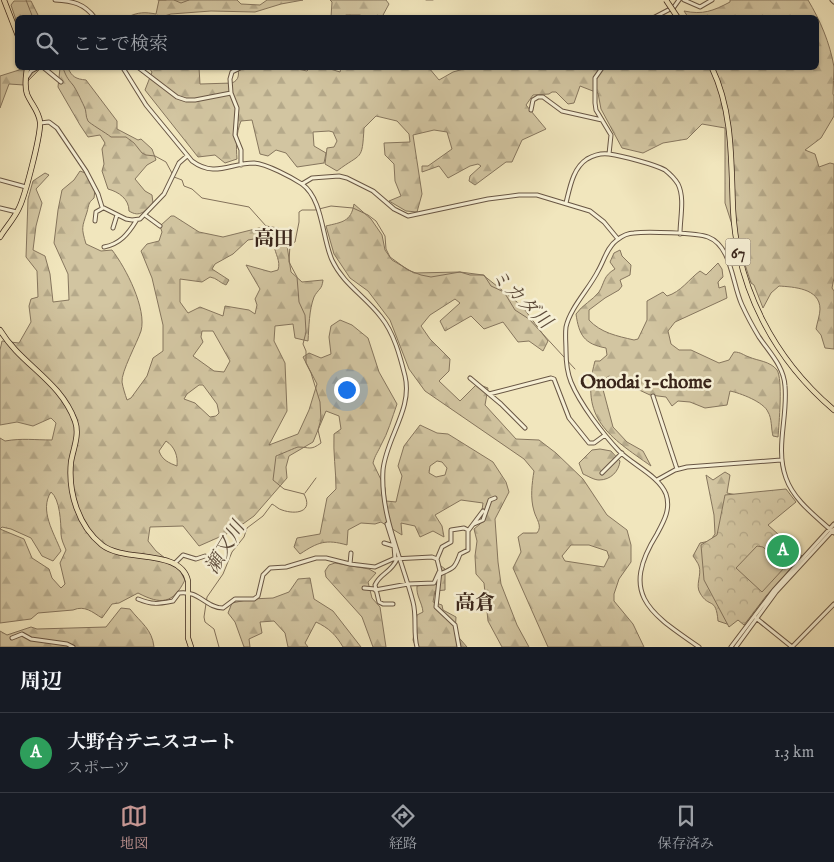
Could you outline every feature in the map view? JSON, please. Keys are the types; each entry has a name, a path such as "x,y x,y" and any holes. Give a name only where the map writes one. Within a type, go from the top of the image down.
{"main road":[{"path":"4,0 15,28"},
{"path":"666,0 676,15"},
{"path":"0,237 22,201 38,137 40,123 38,113 27,94 25,82 27,70"},
{"name":"67","path":"713,70 720,85 728,115 735,234 739,256 749,288 762,320 782,354 801,378 834,410"},
{"path":"0,330 8,342 61,394 71,412 76,430 71,470 73,495 76,508 88,531 102,545 113,551 167,560 175,563 185,573 188,591 188,638 191,647"}],"street":[{"path":"55,0 80,4 93,15"},
{"path":"659,15 674,7 679,0"},
{"path":"684,0 700,7 712,0"},
{"path":"25,82 33,70"},
{"path":"46,70 61,82"},
{"path":"124,70 143,101 187,156 198,166 211,170 254,163 302,184 311,192 316,201 333,263 346,282 380,316 388,327 395,342 406,382 406,400 385,456 383,484 384,501 397,559 391,570 375,582 377,600 380,604 392,604"},
{"path":"141,70 177,97 186,100 231,93"},
{"path":"234,70 230,77 231,93 237,108 235,135 240,147 242,164"},
{"path":"601,70 595,83 596,110 611,135 609,154"},
{"path":"531,110 533,100 543,97 562,111 602,120"},
{"path":"40,123 49,122 57,128 86,171 104,208 117,215 136,220"},
{"path":"566,203 575,173 580,165 588,158 598,154 609,154 659,168 666,171 674,179 681,194 680,234"},
{"path":"104,247 122,239 136,220 145,215 164,194 180,163 187,156"},
{"path":"302,184 312,178 339,176 347,178 373,191 394,209 408,216 488,199 537,195 584,208 598,216 618,239"},
{"path":"0,180 26,187"},
{"path":"0,208 17,212"},
{"path":"95,221 96,212 104,208"},
{"path":"112,228 117,215"},
{"path":"145,215 160,226"},
{"path":"699,647 656,616 645,601 642,593 640,577 642,561 667,512 666,497 661,486 657,480 622,453 605,435 570,380 566,363 566,331 571,314 594,280 609,249 618,239 634,233 704,235 717,241 724,250 742,305 754,328 782,370 785,396 781,460 786,480 794,494 832,531"},
{"path":"470,378 526,428"},
{"path":"489,394 551,378 554,379 569,418 589,442 594,443 605,435"},
{"path":"653,396 677,469"},
{"path":"602,473 622,453"},
{"path":"657,480 677,469 687,467 781,460"},
{"path":"474,524 483,520 490,500 496,498"},
{"path":"364,588 375,590 408,584 434,583 440,572 452,569 457,563 460,554 468,550 468,531 483,512"},
{"path":"387,524 397,559 414,604 417,647"},
{"path":"736,647 776,592 832,531 834,524"},
{"path":"460,647 454,626 436,607 440,572 437,559 442,547 451,542 451,530 464,528 468,531"},
{"path":"731,647 774,590 832,531"},
{"path":"384,543 394,546"},
{"path":"350,564 351,553"},
{"path":"175,563 183,556 196,559 205,556"},
{"path":"138,599 150,604 173,601 179,592 188,591 215,607 223,608 235,599 254,599 258,596 263,575 270,568 286,567 316,558 326,558 350,564 375,567 397,559 432,557 437,559"},
{"path":"756,618 792,647 834,604"},
{"path":"12,638 22,634 31,638 67,644 73,647"}],"green space":[{"path":"159,0 237,0 241,4 260,5 267,0 303,0 255,12 211,11 168,15 133,15 142,13 156,14"},
{"path":"330,0 386,0 389,4 383,15 331,15 332,2"},
{"path":"730,0 808,0 816,15 687,15 684,11 697,13 708,11 730,2"},
{"path":"14,1 31,1 38,15 15,15 15,17 11,5"},
{"path":"819,22 830,49 834,67 834,116 821,138 805,150 815,154 819,167 830,163 834,164 834,278 832,288 834,291 834,349 825,348 821,335 816,329 820,309 819,302 811,293 798,288 779,286 771,293 763,308 754,285 751,283 725,203 725,128 702,124 687,139 663,143 643,153 622,148 601,109 598,93 580,86 574,103 568,104 556,92 533,95 526,105 546,129 522,140 512,162 506,162 475,185 469,181 470,176 481,166 478,164 470,166 448,178 439,166 422,172 422,166 428,166 452,149 447,132 434,130 413,135 422,194 417,212 406,211 389,201 401,196 395,181 394,164 385,155 384,143 410,142 409,134 397,121 376,116 364,128 359,155 337,171 325,164 327,148 334,147 337,141 333,132 313,132 314,146 326,153 324,163 297,167 286,153 276,150 268,156 260,154 252,120 241,121 238,130 237,159 225,163 215,155 198,157 145,90 152,72 150,70 199,70 200,84 232,83 238,77 238,70 334,70 340,72 340,70 431,70 439,80 460,70 819,70"},
{"path":"19,70 39,70 24,85 9,84 0,108 0,76"},
{"path":"60,70 69,70 75,77 86,80 117,121 117,129 138,140 141,139 152,149 156,160 147,165 135,179 145,191 152,195 153,203 142,213 136,214 129,211 129,207 123,197 108,189 102,171 104,164 102,149 105,143 100,135 88,137 58,87"},
{"path":"80,171 88,174 95,190 94,198 89,204 83,225 86,244 101,251 112,250 129,278 141,312 141,331 122,377 127,400 131,398 147,376 153,358 163,351 163,325 152,278 141,251 147,244 159,241 162,232 160,226 171,216 174,216 199,232 223,237 259,228 285,232 291,272 302,282 323,280 322,286 315,294 312,302 308,341 295,338 293,324 275,326 274,341 285,363 287,411 269,445 298,434 309,410 317,384 303,357 309,353 321,358 331,354 329,337 331,326 340,320 352,325 368,338 379,372 397,404 373,463 385,488 386,501 396,502 402,476 398,466 404,446 420,425 437,433 448,434 493,462 506,482 509,492 495,519 501,584 517,625 529,647 502,647 488,621 484,583 476,574 475,556 477,541 474,529 480,524 483,503 461,500 435,515 442,526 444,537 433,531 420,537 415,526 401,523 402,535 381,522 375,524 361,523 348,530 347,545 333,542 322,543 300,554 294,547 297,538 320,534 327,498 336,489 334,434 341,429 339,416 326,411 313,442 289,456 286,467 287,478 254,516 233,531 199,546 183,526 150,527 148,541 156,551 179,569 185,580 171,598 166,600 153,599 138,593 119,603 112,604 102,618 81,608 38,613 31,619 0,623 0,529 0,438 5,441 23,439 52,440 56,423 51,418 33,426 17,422 0,425 0,350 2,341 19,343 31,322 29,306 31,299 38,297 37,271 26,257 28,199 33,181 45,173 49,175 36,189 42,203 36,226 33,250 45,256 50,274 53,302 69,300 68,274 54,243 62,190 74,180","holes":["248,240 268,241 274,245 279,264 278,270 271,272 246,265 260,289 255,299 257,305 255,314 249,310 225,306 223,316 200,307 188,313 180,302 180,279 202,282 210,277 226,285 229,280 212,269 215,264 233,254","202,331 213,331 230,361 224,372 214,371 193,356 203,342 201,337","199,385 203,385 217,404 219,413 216,416 210,417 195,403 184,399 187,394","166,441 169,443 175,452 177,466 164,459 159,451","437,461 442,462 447,468 445,475 436,477 429,473 430,466","51,492 58,505 61,536 66,550 60,563 65,584 61,588 52,578 49,569 32,558 24,539 0,529 2,527 31,538 42,556 53,561 61,551 47,514 48,499"]},
{"path":"354,204 371,219 382,235 385,250 392,260 414,273 460,272 483,275 522,306 548,341 543,351 529,341 518,342 503,322 484,329 471,316 445,331 440,321 460,303 455,299 430,315 421,326 430,339 450,359 449,371 439,381 460,401 477,384 488,388 485,405 516,439 539,440 556,453 583,479 607,515 627,530 631,545 631,562 619,579 614,594 614,601 633,624 644,647 548,647 513,568 521,552 518,537 523,533 537,533 539,530 532,501 534,471 524,459 425,391 409,369 390,320 368,291 350,278 334,254 326,226 345,220 353,210","holes":["571,545 589,545 607,551 609,557 604,567 565,561 562,556"]},
{"path":"620,250 622,256 631,265 630,275 620,280 622,286 619,290 589,310 589,320 599,328 610,333 634,340 638,339 647,320 647,301 663,292 667,296 672,294 700,271 706,275 718,263 722,269 723,277 718,282 719,288 725,286 727,298 675,322 668,331 671,344 679,350 691,350 719,363 729,360 734,352 736,352 774,367 779,375 780,382 778,437 773,436 770,417 766,408 757,401 740,394 730,391 727,405 705,408 690,402 678,401 672,406 666,397 650,395 609,376 601,382 613,427 627,442 643,451 651,466 611,435 595,412 591,398 591,381 595,361 600,361 607,355 606,348 592,344 584,337 579,328 576,314 597,295 606,277 615,269 610,262 614,253"},
{"path":"592,450 611,451 620,461 614,474 603,480 593,479 583,474 579,463"},
{"path":"725,472 730,475 727,493 741,496 730,625 718,621 716,608 706,601 700,593 698,587 700,569 693,556 700,543 710,541 715,534 714,515 706,475 713,480"},
{"path":"786,489 796,502 768,525 802,556 766,596 744,625 738,620 729,627 704,580 701,545 717,535 725,495"},
{"path":"778,537 797,555 788,565 769,547"},
{"path":"757,546 763,547 785,567 762,592 736,568"},
{"path":"335,563 369,569 376,573 368,582 372,598 380,607 386,647 373,647 362,617 326,577 325,571 329,565"},
{"path":"441,566 445,569 445,590 435,591 433,602 442,605 443,610 456,617 455,633 467,647 416,647 413,640 417,615 423,612 417,593 417,586 437,583"},
{"path":"310,578 314,599 333,611 361,647 343,647 332,632 316,622 305,643 308,647 288,647 285,633 274,621 260,622 262,633 249,639 250,647 244,647 235,622 228,613 232,603 251,599 273,598 289,592 298,579"},
{"path":"121,608 130,609 145,626 151,635 154,647 0,647 0,631 7,635 31,627 37,629 106,627"}],"waterway":[{"name":"瀬又川","path":"26,0 32,15"},
{"path":"158,0 166,0"},
{"path":"174,0 181,3 189,0"},
{"path":"426,0 433,0"},
{"name":"瀬又川","path":"64,70 76,89 89,122 111,137 126,137 142,153 155,156 166,162 174,177 182,180 184,186 192,189 202,198 249,207 266,226 278,228 282,231 290,244 289,262 297,277 299,302 305,315 306,332 303,344 306,351 306,363 320,402 321,419 318,430 321,443 312,448 298,447 276,456 273,480 284,489 304,494"},
{"name":"ミカダ川","path":"291,244 295,242 299,212 302,210 315,210 331,206 353,208 376,221 385,236 386,249 390,257 408,270 431,277 460,272 470,275 484,275 491,286 504,292 515,310 529,319 575,369"},
{"path":"305,493 316,478"},
{"name":"瀬又川","path":"219,647 214,629 205,622 207,597 223,574 232,552 244,537 247,528 263,516 272,504 279,509 287,511 302,511 307,505 304,494"}],"place":[{"name":"大野台テニスコート","path":"783,551"}],"district":[{"name":"高田","path":"274,238"},
{"name":"Onodai 1-chome","path":"646,381"},
{"name":"高倉","path":"475,602"}]}
